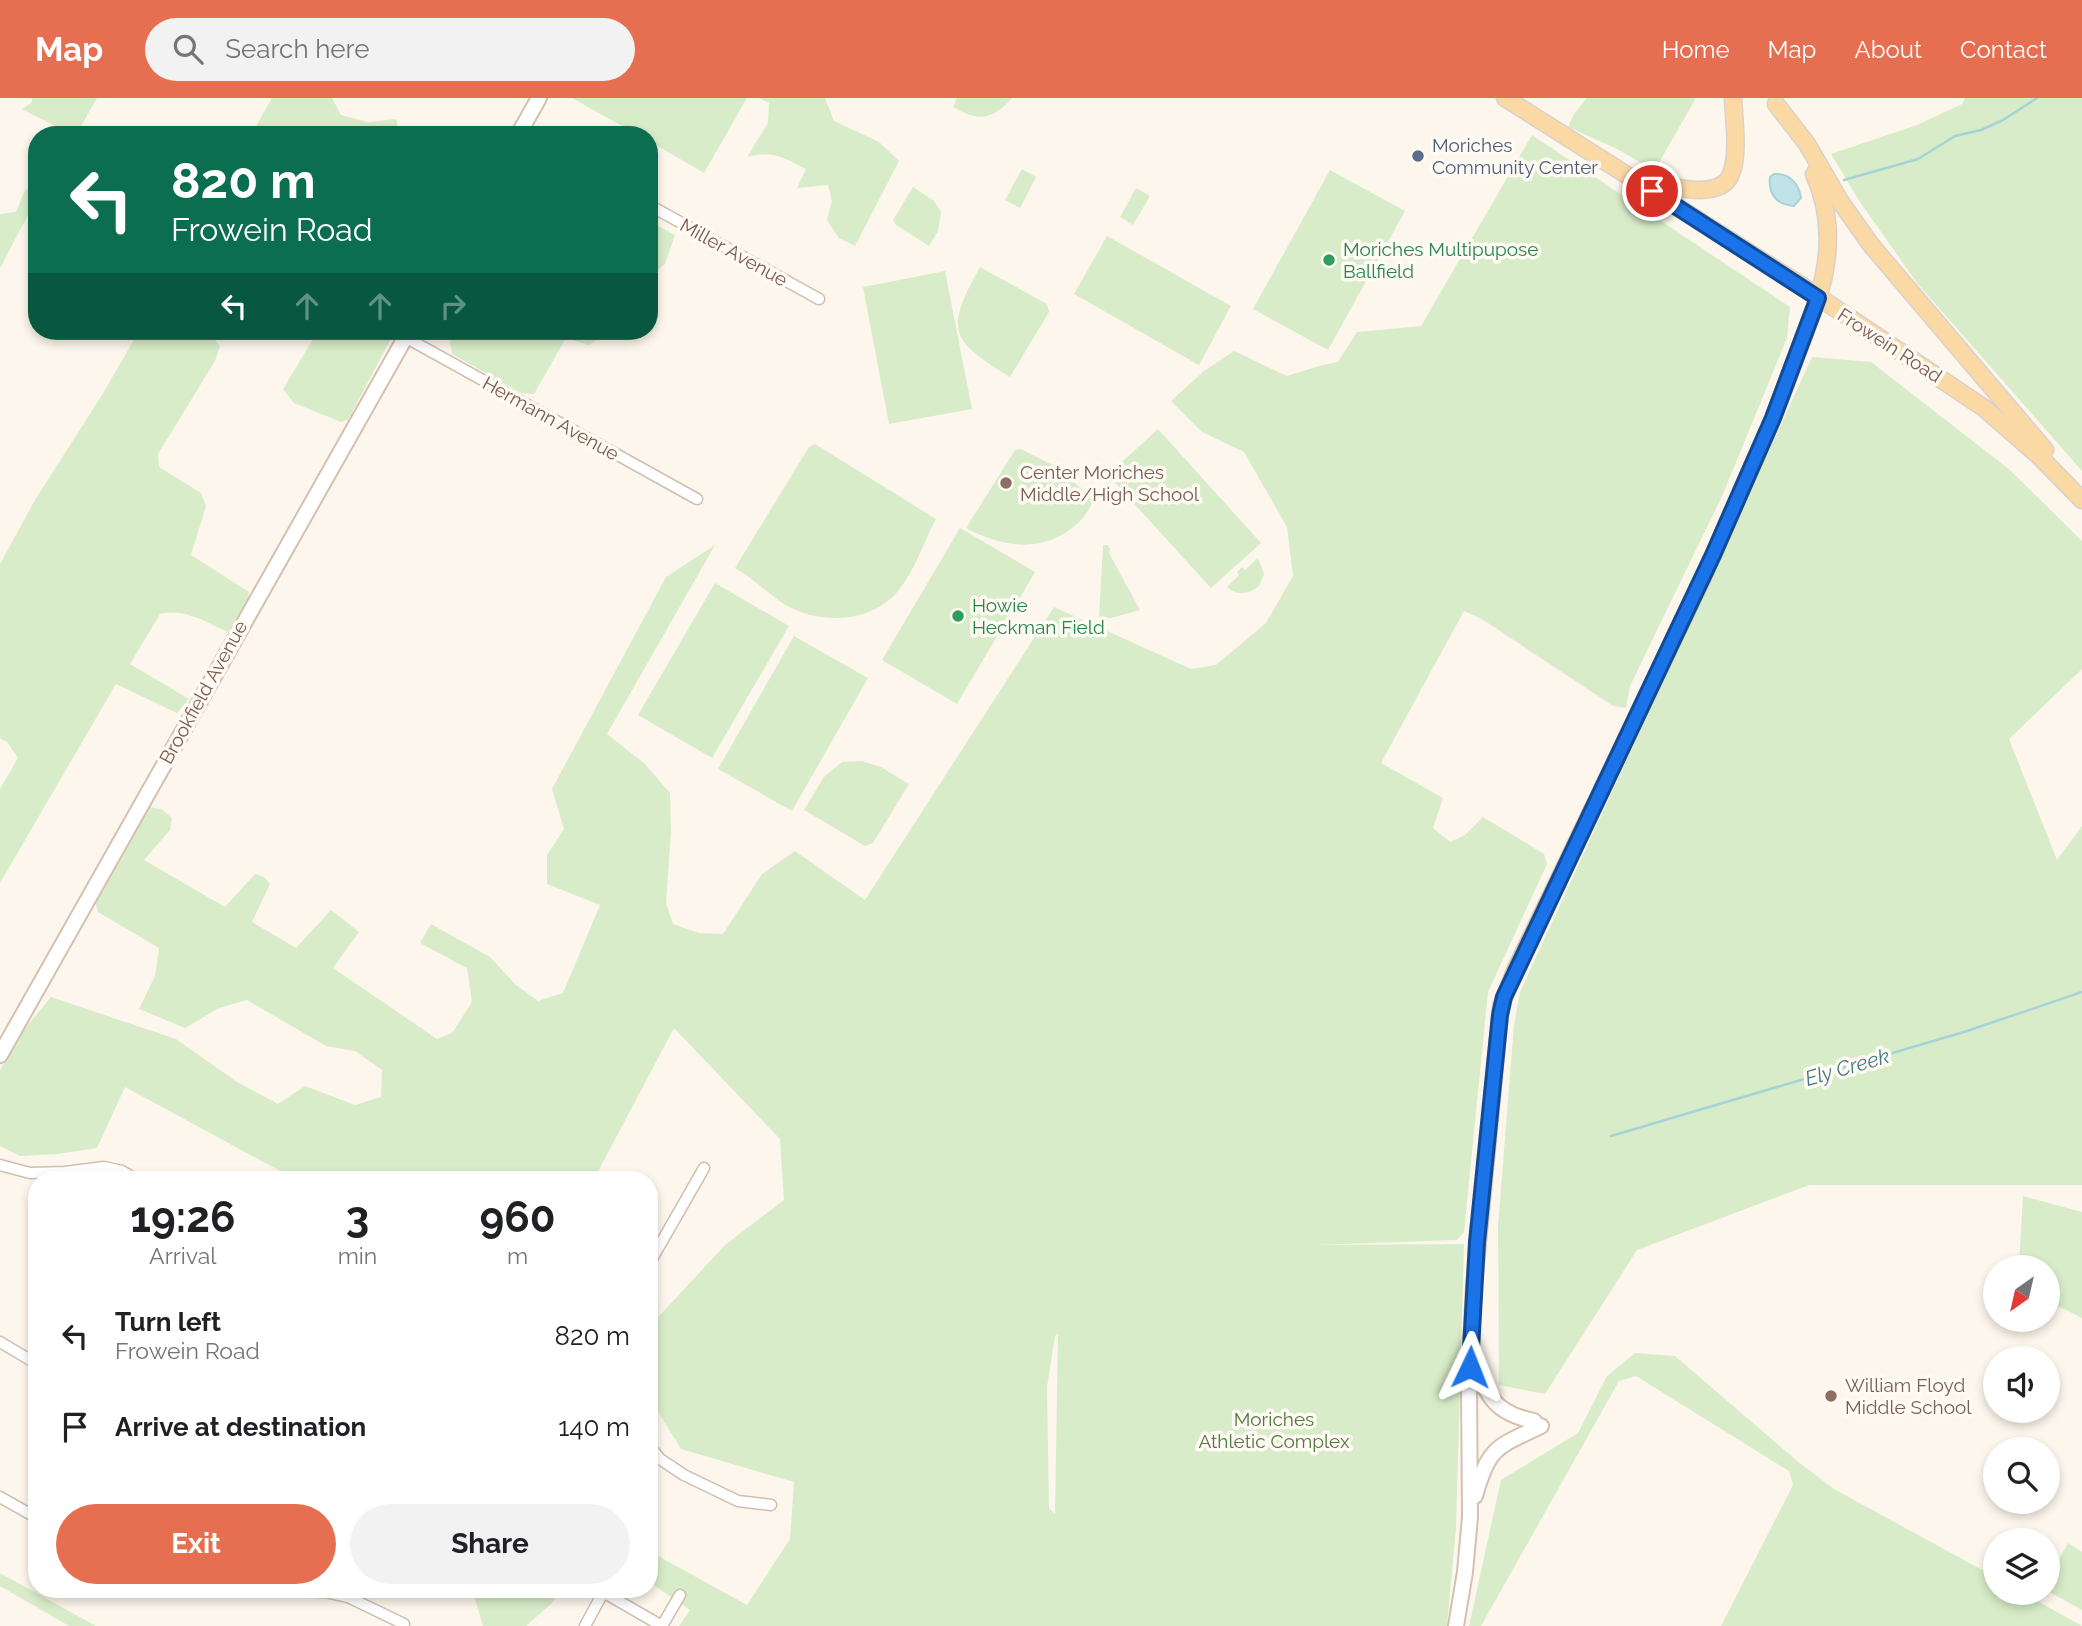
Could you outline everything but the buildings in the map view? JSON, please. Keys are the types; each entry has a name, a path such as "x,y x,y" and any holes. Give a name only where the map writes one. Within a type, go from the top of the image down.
{"main road":[{"path":"525,126 539,98"},
{"name":"Frowein Road","path":"1505,98 1818,298 1984,408 2040,457 2082,500"},
{"path":"1619,170 1680,189 1709,189 1724,183 1731,176 1733,167 1733,98"},
{"path":"1456,1626 1470,1517 1471,1341 1477,1242 1504,997 1713,555 1773,418 1824,276 1828,243 1825,205 1811,168 1775,101"},
{"path":"1775,101 1807,144 1840,201 1871,245 2043,447 2082,500"},
{"name":"Brookfield Avenue","path":"0,1055 404,340"},
{"path":"1470,1517 1482,1469 1489,1456 1504,1443 1538,1424 1512,1414 1494,1402 1481,1381 1471,1341"}],"street":[{"name":"Miller Avenue","path":"658,210 819,299"},
{"name":"Hermann Avenue","path":"418,340 697,499"},
{"path":"0,1165 28,1172"},
{"path":"73,1171 104,1167 122,1171"},
{"path":"658,1248 704,1168"},
{"path":"0,1342 28,1359"},
{"path":"658,1456 684,1475 738,1501 771,1505"},
{"path":"0,1497 28,1513"},
{"path":"616,1598 662,1626 680,1595"},
{"path":"350,1598 404,1624"},
{"path":"585,1626 600,1598"}],"green space":[{"path":"32,98 97,98 81,126 55,126 22,109 32,102"},
{"path":"272,98 332,98 341,115 368,122 396,119 398,126 256,126"},
{"path":"572,98 747,98 704,173 658,146 658,126 622,126"},
{"path":"759,98 825,98 834,121 879,142 899,161 855,246 839,238 827,220 832,201 828,185 797,188 806,169 777,156 764,154 747,157 768,123 769,103"},
{"path":"957,98 1012,98 998,111 978,117 953,107"},
{"path":"1587,98 1696,98 1657,166 1647,166 1568,127 1574,114"},
{"path":"1965,98 2082,98 2082,471 1917,283 1860,202 1831,154 1917,125 1962,104"},
{"name":"Moriches Athletic Complex","path":"1532,135 1790,307 1787,338 1723,494 1630,686 1626,708 1613,706 1482,619 1464,611 1381,763 1443,798 1433,828 1450,842 1465,835 1483,817 1544,854 1547,864 1488,992 1464,1232 1457,1240 1316,1245 1464,1244 1456,1528 1447,1626 679,1626 690,1610 658,1588 658,1556 747,1605 790,1539 794,1482 681,1449 658,1412 658,1317 725,1245 784,1200 780,1139 674,1028 598,1171 280,1171 125,1087 97,1148 20,1156 0,1146 0,1070 22,1032 51,997 176,1039 237,1082 278,1104 305,1086 355,1105 381,1097 382,1070 355,1051 326,1046 247,1000 219,1008 185,1028 139,1009 155,976 159,948 98,912 95,902 150,807 161,809 172,818 170,830 144,860 225,907 255,874 264,877 270,884 252,922 296,948 331,910 359,932 333,968 437,1039 452,1033 472,1002 467,968 420,943 431,924 490,957 516,985 538,1001 563,993 600,905 547,884 547,855 564,829 552,789 666,577 715,545 607,734 644,763 670,793 671,832 666,903 673,924 699,933 723,934 762,874 795,851 865,900 1054,607 1191,669 1216,665 1266,623 1293,576 1287,527 1244,452 1202,432 1171,401 1204,371 1234,351 1287,376 1338,362 1357,332 1421,326","holes":["1058,1333 1055,1514 1049,1508 1047,1387 1055,1336"]},
{"path":"1022,169 1036,177 1020,208 1005,200"},
{"name":"Moriches Multipupose Ballfield","path":"1330,170 1405,211 1328,350 1253,309"},
{"path":"913,187 934,201 941,212 938,231 929,246 896,225 893,220"},
{"path":"1136,188 1150,196 1133,225 1120,217"},
{"path":"28,189 28,215 0,268 0,214 16,212"},
{"path":"658,226 675,235 665,264 658,270"},
{"path":"1107,236 1231,306 1199,365 1074,294"},
{"path":"980,267 1047,304 1049,312 1010,377 975,353 964,343 959,332 961,306"},
{"path":"945,271 972,409 889,424 863,287"},
{"path":"134,340 215,340 220,346 215,361 158,454 159,467 201,493 206,506 191,555 249,592 248,599 228,632 186,614 160,614 130,664 189,699 177,713 116,684 0,883 0,789 18,758 7,742 0,738 0,564 35,500"},
{"path":"313,340 390,340 348,420 341,422 294,403 283,389"},
{"path":"565,340 534,394 521,393 452,354 450,342"},
{"path":"573,340 596,340 589,345"},
{"path":"1812,357 1871,362 2010,470 2082,541 2082,669 2009,739 2057,860 2082,826 2082,1185 1809,1185 1637,1250 1545,1394 1499,1385 1498,1226 1514,1025 1520,992"},
{"path":"1158,429 1261,543 1211,588 1108,475"},
{"path":"815,444 936,519 915,565 898,591 874,610 859,615 828,618 798,611 784,604 735,568 809,447"},
{"path":"1021,449 1060,469 1094,501 1085,515 1065,533 1052,540 1024,545 994,540 966,528 1015,450"},
{"name":"Howie Heckman Field","path":"960,528 1035,572 957,704 882,660"},
{"path":"1103,545 1110,548 1109,553 1140,610 1111,618 1099,617"},
{"path":"1258,558 1264,574 1259,586 1243,593 1227,587 1239,575 1237,572 1242,567 1245,570"},
{"path":"715,583 789,626 712,758 638,715"},
{"path":"794,636 868,678 792,811 718,769"},
{"path":"862,761 881,767 909,784 873,843 865,846 804,810 824,777 842,762"},
{"path":"2023,1196 2082,1212 2082,1318 2060,1307 2060,1255 2020,1255"},
{"path":"1635,1353 1675,1356 1796,1460 1834,1489 1983,1570 1983,1605 2044,1605 2082,1626 1721,1626 1793,1485 1789,1471 1636,1376 1619,1381 1481,1626 1469,1626 1501,1480 1578,1433 1607,1376"},
{"path":"2068,1543 2082,1552 2082,1610 2060,1598 2060,1557"},
{"path":"0,1573 28,1588 28,1598 45,1598 96,1626 69,1626 0,1586"},
{"path":"475,1598 555,1598 526,1626 483,1626"}],"water":[{"path":"1774,174 1785,175 1796,184 1801,198 1794,206 1775,198 1770,183 1770,177"}],"waterway":[{"path":"1844,180 1918,159 1955,136 1981,130 2003,120 2037,98"},
{"name":"Ely Creek","path":"1611,1136 1967,1031 2082,992"}],"place":[{"name":"Moriches Community Center","path":"1418,156"},
{"name":"Moriches Multipupose Ballfield","path":"1329,260"},
{"name":"Center Moriches Middle/High School","path":"1006,483"},
{"name":"Howie Heckman Field","path":"958,616"},
{"name":"William Floyd Middle School","path":"1831,1396"}],"route":[{"path":"1470,1367 1477,1242 1504,997 1713,555 1773,418 1818,298 1652,191"}]}
